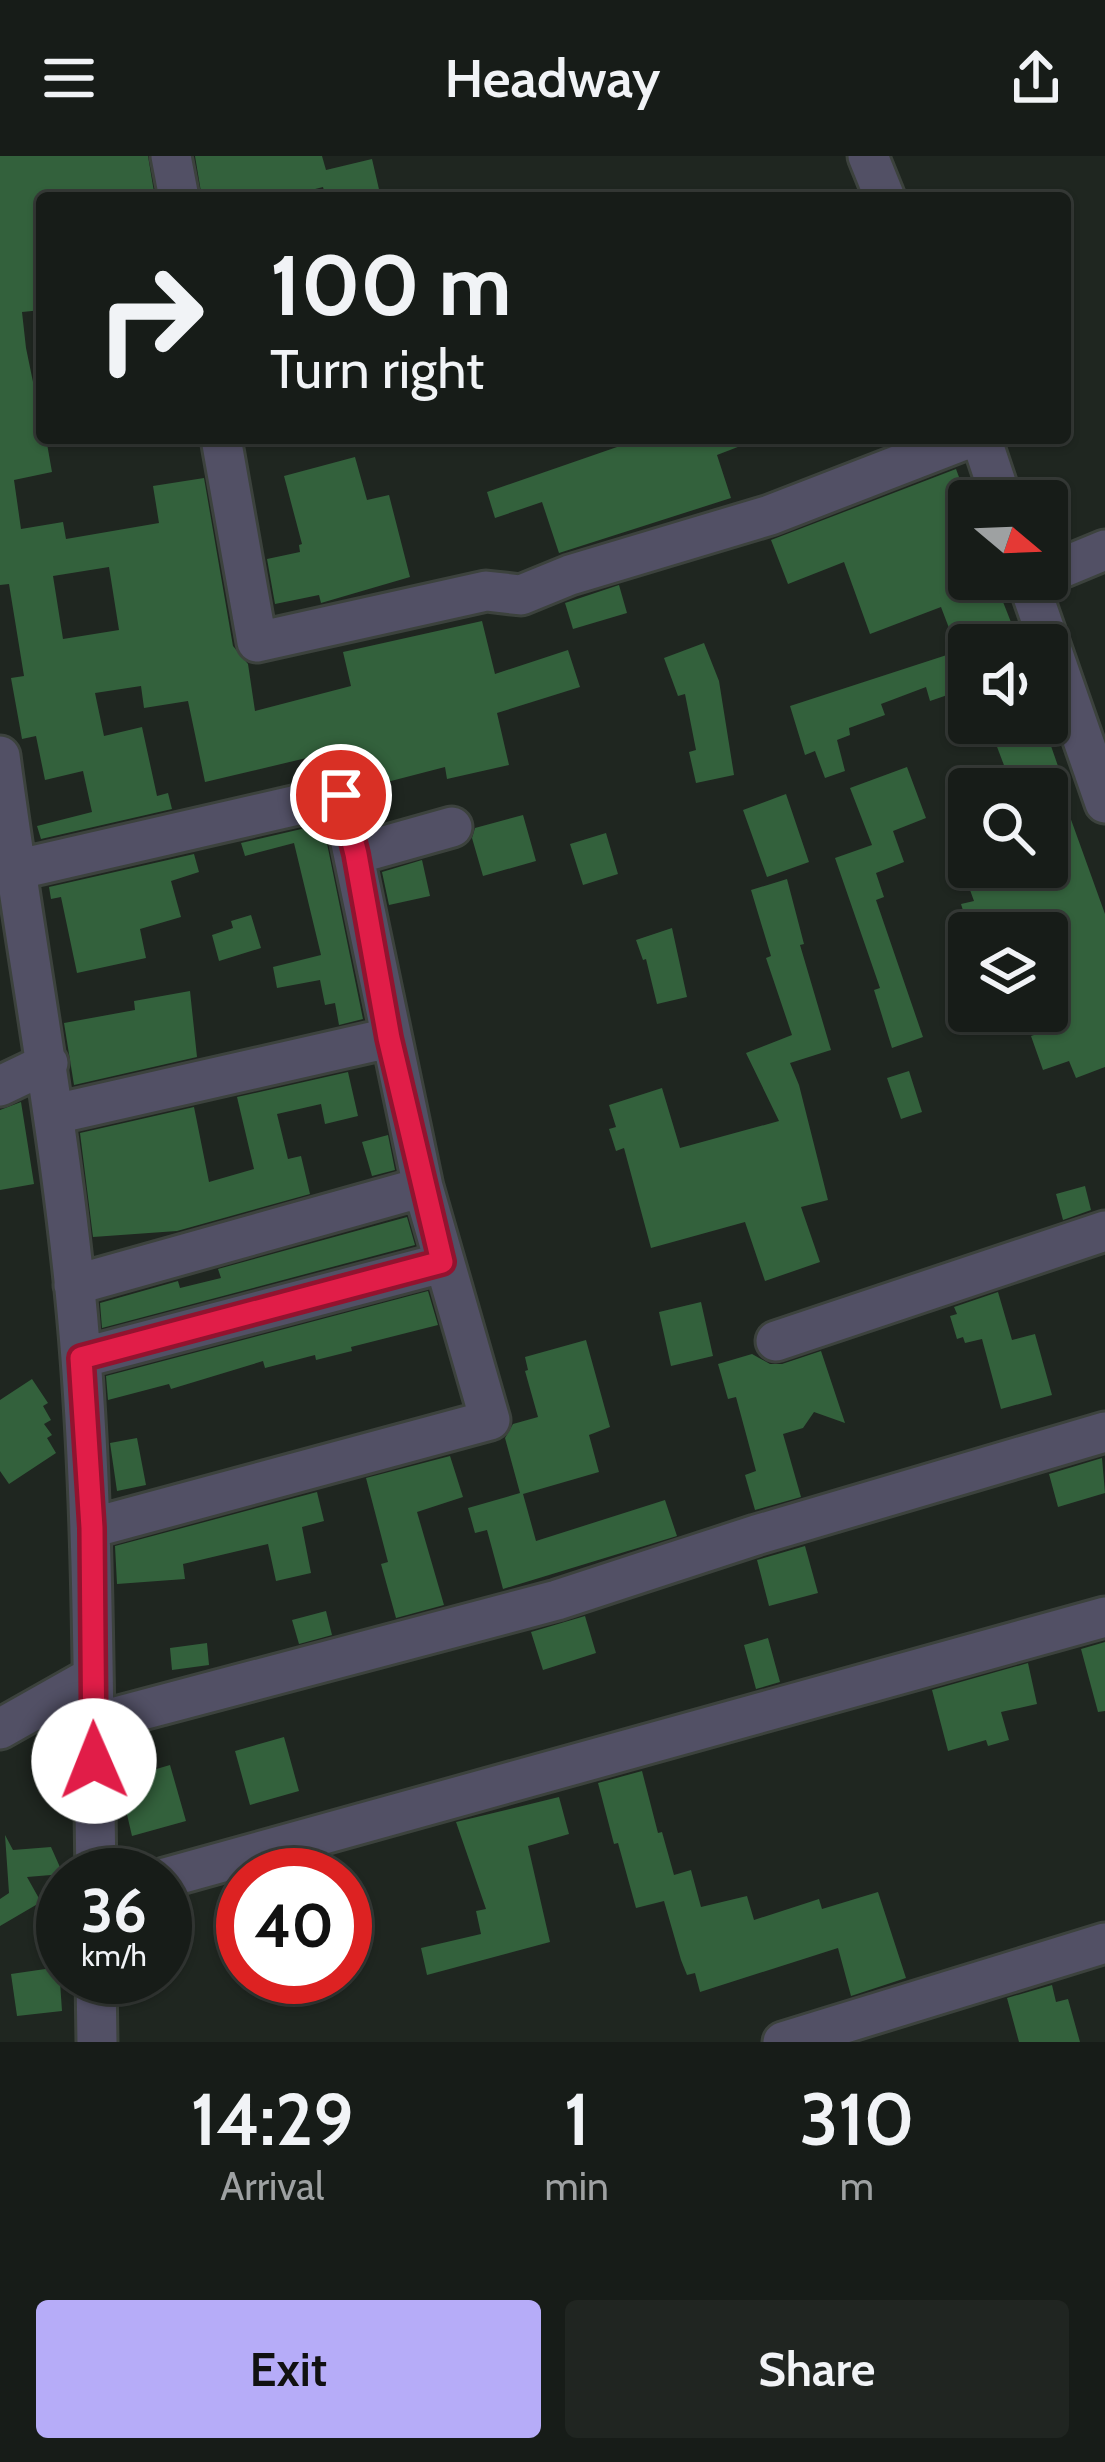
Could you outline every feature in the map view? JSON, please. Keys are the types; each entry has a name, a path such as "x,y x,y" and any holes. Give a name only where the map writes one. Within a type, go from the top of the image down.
{"street":[{"path":"172,156 178,192"},
{"path":"868,156 883,192"},
{"path":"222,444 256,642 486,591 521,595 570,574 770,515 954,444"},
{"path":"984,444 995,480"},
{"path":"1068,565 1105,550"},
{"path":"1041,600 1105,802"},
{"path":"0,756 55,1114 81,1358 92,1528 95,1848"},
{"path":"15,870 341,795 423,1187 490,1420 92,1528"},
{"path":"356,854 452,827"},
{"path":"55,1114 389,1038"},
{"path":"0,1086 48,1063"},
{"path":"74,1285 423,1187"},
{"path":"776,1341 1105,1231"},
{"path":"81,1358 442,1262"},
{"path":"93,1723 557,1600 756,1535 1105,1432"},
{"path":"192,1870 1105,1616"},
{"path":"0,1729 92,1677"},
{"path":"787,2042 1105,1943"},
{"path":"97,2004 97,2042"}],"building":[{"path":"0,156 148,156 154,192 36,192 36,311 22,312 36,396 36,444 47,444 52,472 14,480 21,529 63,522 66,539 159,523 153,486 204,478 233,646 248,664 255,711 351,686 343,652 482,621 495,674 568,650 580,687 497,713 509,765 447,779 445,767 364,788 353,747 205,782 188,701 144,708 141,686 95,693 104,736 142,727 157,796 168,793 172,809 41,839 37,826 92,812 83,771 45,780 36,736 22,739 11,678 24,676 9,584 0,585","holes":["109,567 119,630 63,639 53,576"]},
{"path":"195,156 322,156 326,170 372,159 380,192 324,192 323,187 303,192 201,192"},
{"path":"626,444 746,444 717,455 731,498 559,553 542,502 495,518 487,492"},
{"path":"355,457 367,500 389,495 410,577 321,603 319,595 275,604 267,559 300,552 302,544 284,476"},
{"path":"956,469 960,480 948,480 948,600 1002,600 1012,624 948,625 941,607 870,634 844,562 788,584 771,540"},
{"path":"619,585 627,613 573,629 565,603"},
{"path":"704,643 719,681 734,775 696,783 689,752 696,750 685,694 678,696 664,658"},
{"path":"948,655 948,695 930,701 926,687 881,704 885,715 849,728 850,735 837,740 845,771 825,778 815,751 805,755 790,706"},
{"path":"996,744 1050,744 1059,768 1005,768"},
{"path":"907,767 926,818 893,831 904,862 876,873 884,897 876,900 923,1037 892,1048 874,990 880,988 835,858 872,845 850,788"},
{"path":"786,794 809,862 767,877 743,810"},
{"path":"1068,811 1105,914 1105,1067 1076,1078 1069,1061 1043,1070 1031,1036 1068,1032 1068,912 963,912 961,904 974,901 970,890 1068,888"},
{"path":"523,815 536,861 483,876 472,838 475,828"},
{"path":"323,824 363,1019 339,1025 335,1003 325,1005 320,980 277,988 273,967 321,955 294,843 245,856 241,843"},
{"path":"606,833 618,874 583,885 570,844"},
{"path":"194,854 199,872 171,881 181,917 140,929 146,958 77,973 61,897 51,899 49,887"},
{"path":"422,860 430,896 389,905 382,872"},
{"path":"787,879 804,944 800,945 831,1050 790,1063 828,1200 801,1207 820,1262 765,1281 745,1222 651,1248 624,1148 616,1151 609,1129 616,1127 609,1105 662,1088 680,1148 779,1121 746,1053 792,1035 766,958 771,956 751,890"},
{"path":"251,915 261,948 219,961 212,935 233,928 231,921"},
{"path":"672,928 687,997 657,1004 636,940"},
{"path":"190,991 197,1057 74,1085 64,1023 135,1010 134,1001"},
{"path":"909,1071 922,1112 901,1119 887,1078"},
{"path":"348,1072 358,1116 325,1124 321,1104 277,1114 288,1159 301,1156 310,1194 177,1231 93,1237 80,1133 194,1107 209,1182 254,1169 237,1097"},
{"path":"21,1102 34,1184 0,1190 0,1110"},
{"path":"388,1135 395,1170 372,1176 362,1142"},
{"path":"1085,1186 1091,1210 1063,1220 1056,1194"},
{"path":"407,1217 415,1245 102,1328 100,1303 178,1281 180,1288 221,1278 218,1269"},
{"path":"428,1291 438,1325 316,1360 315,1355 265,1368 263,1361 171,1389 169,1384 108,1400 106,1376"},
{"path":"998,1292 1012,1340 1035,1334 1052,1395 1001,1409 982,1339 965,1343 963,1337 957,1339 950,1316 957,1314 954,1307"},
{"path":"701,1302 713,1356 671,1366 659,1312"},
{"path":"586,1340 610,1427 589,1435 599,1472 523,1494 536,1541 665,1500 677,1536 503,1589 487,1530 475,1533 468,1508 520,1493 505,1438 513,1424 538,1417 525,1357"},
{"path":"821,1351 845,1423 814,1412 803,1428 783,1434 801,1497 755,1510 745,1475 756,1471 736,1397 728,1399 718,1364 752,1354 770,1364 782,1364"},
{"path":"32,1379 48,1403 43,1406 51,1420 44,1424 56,1453 9,1484 0,1471 0,1400"},
{"path":"137,1438 146,1485 117,1491 110,1443"},
{"path":"450,1456 463,1497 417,1512 444,1605 396,1618 381,1564 388,1562 366,1478"},
{"path":"1102,1458 1105,1493 1058,1507 1049,1474"},
{"path":"317,1492 324,1521 302,1527 311,1573 276,1581 268,1544 183,1564 185,1579 117,1584 115,1546"},
{"path":"805,1546 818,1593 769,1606 757,1560"},
{"path":"326,1611 332,1635 299,1644 292,1620"},
{"path":"585,1616 596,1653 543,1670 531,1632"},
{"path":"768,1638 780,1682 756,1689 744,1645"},
{"path":"1105,1642 1105,1711 1098,1712 1081,1649"},
{"path":"207,1643 209,1665 172,1670 170,1648"},
{"path":"1028,1663 1037,1704 1001,1712 1009,1740 988,1746 986,1740 948,1751 932,1690"},
{"path":"70,1717 70,1764 49,1764 48,1729"},
{"path":"284,1737 299,1791 250,1805 235,1751"},
{"path":"170,1765 186,1821 132,1836 119,1780"},
{"path":"642,1771 674,1875 691,1870 701,1907 747,1896 754,1920 819,1899 822,1909 878,1892 906,1978 851,1996 838,1948 700,1992 695,1973 687,1975 681,1960 664,1901 636,1908 618,1843 614,1844 598,1783"},
{"path":"559,1797 569,1834 528,1846 550,1942 427,1975 421,1948 481,1934 476,1911 486,1909 456,1822"},
{"path":"5,1835 13,1850 36,1848 36,1876 27,1877 36,1893 36,1905 0,1926 0,1899 9,1893"},
{"path":"36,1970 36,2004 62,2004 62,2011 17,2016 11,1974"},
{"path":"1052,1985 1056,2002 1068,1999 1080,2042 1019,2042 1007,1998"}],"route":[{"path":"94,1761 92,1528 81,1358 442,1262 389,1038 341,795"}]}
